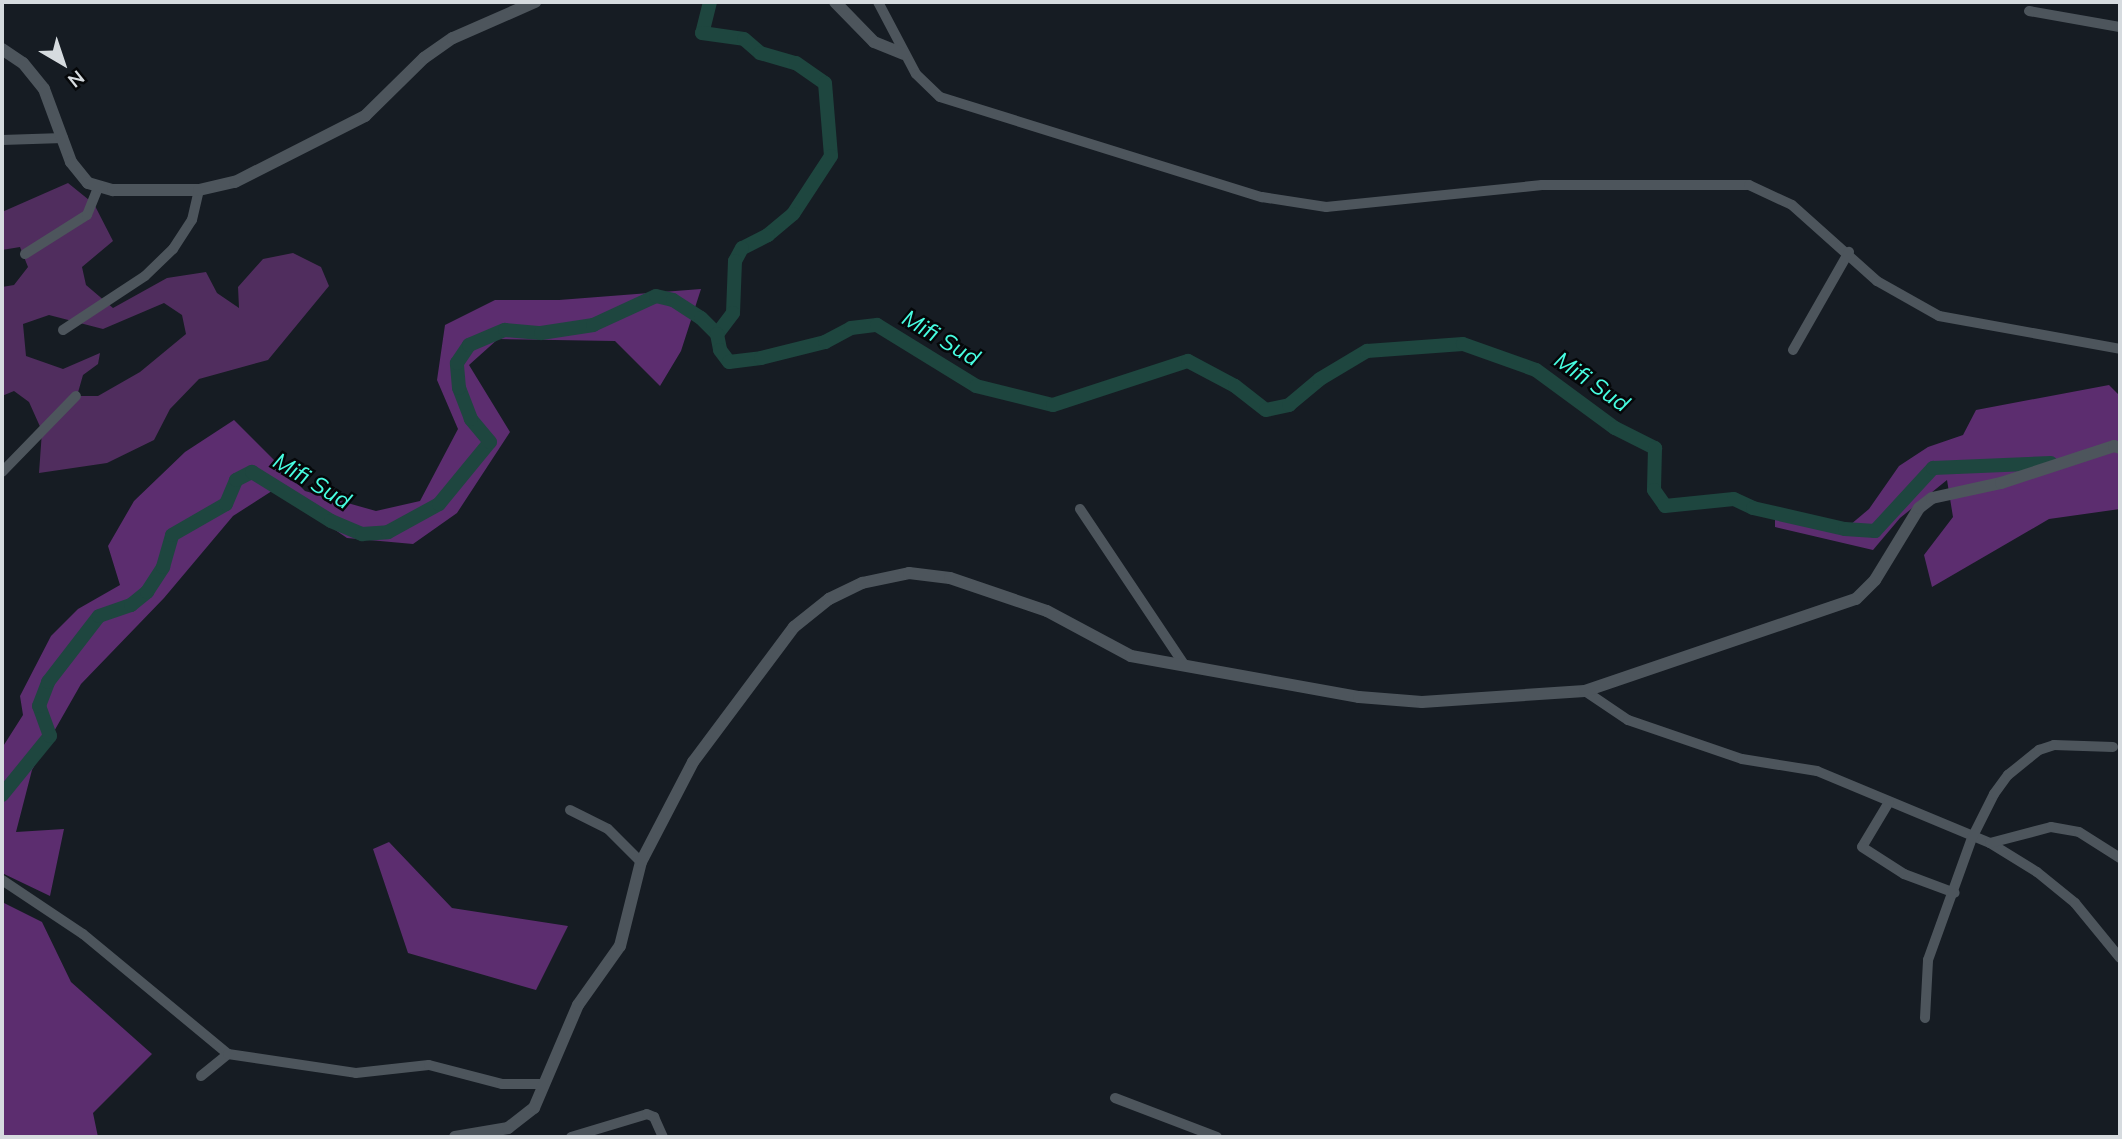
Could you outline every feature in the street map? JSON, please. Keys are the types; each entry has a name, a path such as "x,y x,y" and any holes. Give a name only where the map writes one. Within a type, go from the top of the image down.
{"street":[{"path":"2,49 35,76 74,168 98,188 199,190 235,182 365,116 424,58 453,37 536,2"},
{"path":"835,2 874,42 904,54"},
{"path":"878,2 904,54 927,88 940,97 1262,197 1326,208 1542,185 1749,185 1792,205 1886,288 1939,316 2120,349"},
{"path":"2029,11 2120,27"},
{"path":"2,140 63,138"},
{"path":"25,254 87,215 98,188"},
{"path":"63,330 145,276 173,250 192,220 199,190"},
{"path":"1793,350 1849,253"},
{"path":"2,472 76,396"},
{"path":"455,1137 515,1125 534,1108 542,1084 579,1006 624,937 641,862 693,762 768,659 799,623 829,599 862,583 909,573 950,578 1047,611 1131,656 1183,663 1392,702 1585,691 1836,609 1866,591 1919,508 1932,498 2001,483 2117,447"},
{"path":"1080,509 1183,663"},
{"path":"1585,691 1628,720 1742,759 1816,771 1972,838 1990,843 2037,872 2075,903 2120,958"},
{"path":"1925,1018 1928,960 1955,893 1972,838 1994,794 2008,775 2039,750 2054,745 2113,747"},
{"path":"1889,802 1862,847 1904,874 1955,893"},
{"path":"570,810 608,829 641,862"},
{"path":"1990,843 2051,827 2078,832 2120,858"},
{"path":"2,880 83,934 228,1054 356,1073 429,1065 502,1084 542,1084"},
{"path":"201,1076 228,1054"},
{"path":"1115,1098 1217,1137"},
{"path":"570,1137 647,1114 654,1117 663,1137"}],"shaded area":[{"path":"68,183 94,204 113,241 82,267 86,285 113,308 167,278 206,272 217,293 239,308 238,287 263,259 293,253 321,267 329,286 268,360 199,379 170,409 154,440 107,463 39,473 42,431 29,402 14,391 2,396 2,287 14,285 28,267 20,247 2,250 2,212","holes":["164,303 182,315 186,334 140,372 98,396 77,396 83,375 98,364 100,353 63,369 26,356 23,324 49,315 103,329"]},
{"path":"701,289 681,351 660,386 615,341 498,339 469,365 510,432 457,513 413,544 347,538 275,489 233,516 164,598 81,684 32,770 16,832 64,829 50,896 2,873 2,748 23,715 20,696 51,636 78,609 120,585 108,546 134,501 185,452 234,420 305,491 376,511 420,501 458,429 437,380 445,325 495,300 559,300"},
{"path":"2109,385 2120,396 2120,509 2049,519 1932,587 1924,555 1953,517 1947,480 1900,518 1873,550 1775,527 1775,507 1850,525 1869,509 1899,466 1928,447 1963,435 1976,410"},
{"path":"389,842 452,908 568,926 536,990 408,953 373,849"},
{"path":"2,902 42,922 71,982 152,1054 93,1113 98,1137 2,1137"}],"waterway":[{"path":"710,2 702,33 744,39 760,53 796,63 825,83 831,156 793,214 768,235 742,248 735,261 733,313 717,334"},
{"name":"Mifi Sud","path":"2,795 50,736 39,706 48,682 99,616 131,605 147,592 163,567 172,535 226,504 236,480 252,472 331,521 362,534 388,532 439,504 490,442 471,419 459,388 457,363 469,345 505,330 541,333 593,325 656,296 673,300 701,318 717,334 720,350 729,362 761,358 825,342 851,328 877,325 976,386 1053,405 1188,361 1235,386 1266,410 1289,405 1320,379 1367,351 1463,344 1536,370 1615,428 1655,448 1654,490 1665,506 1734,499 1753,508 1845,529 1875,531 1933,468 2051,463"}]}
